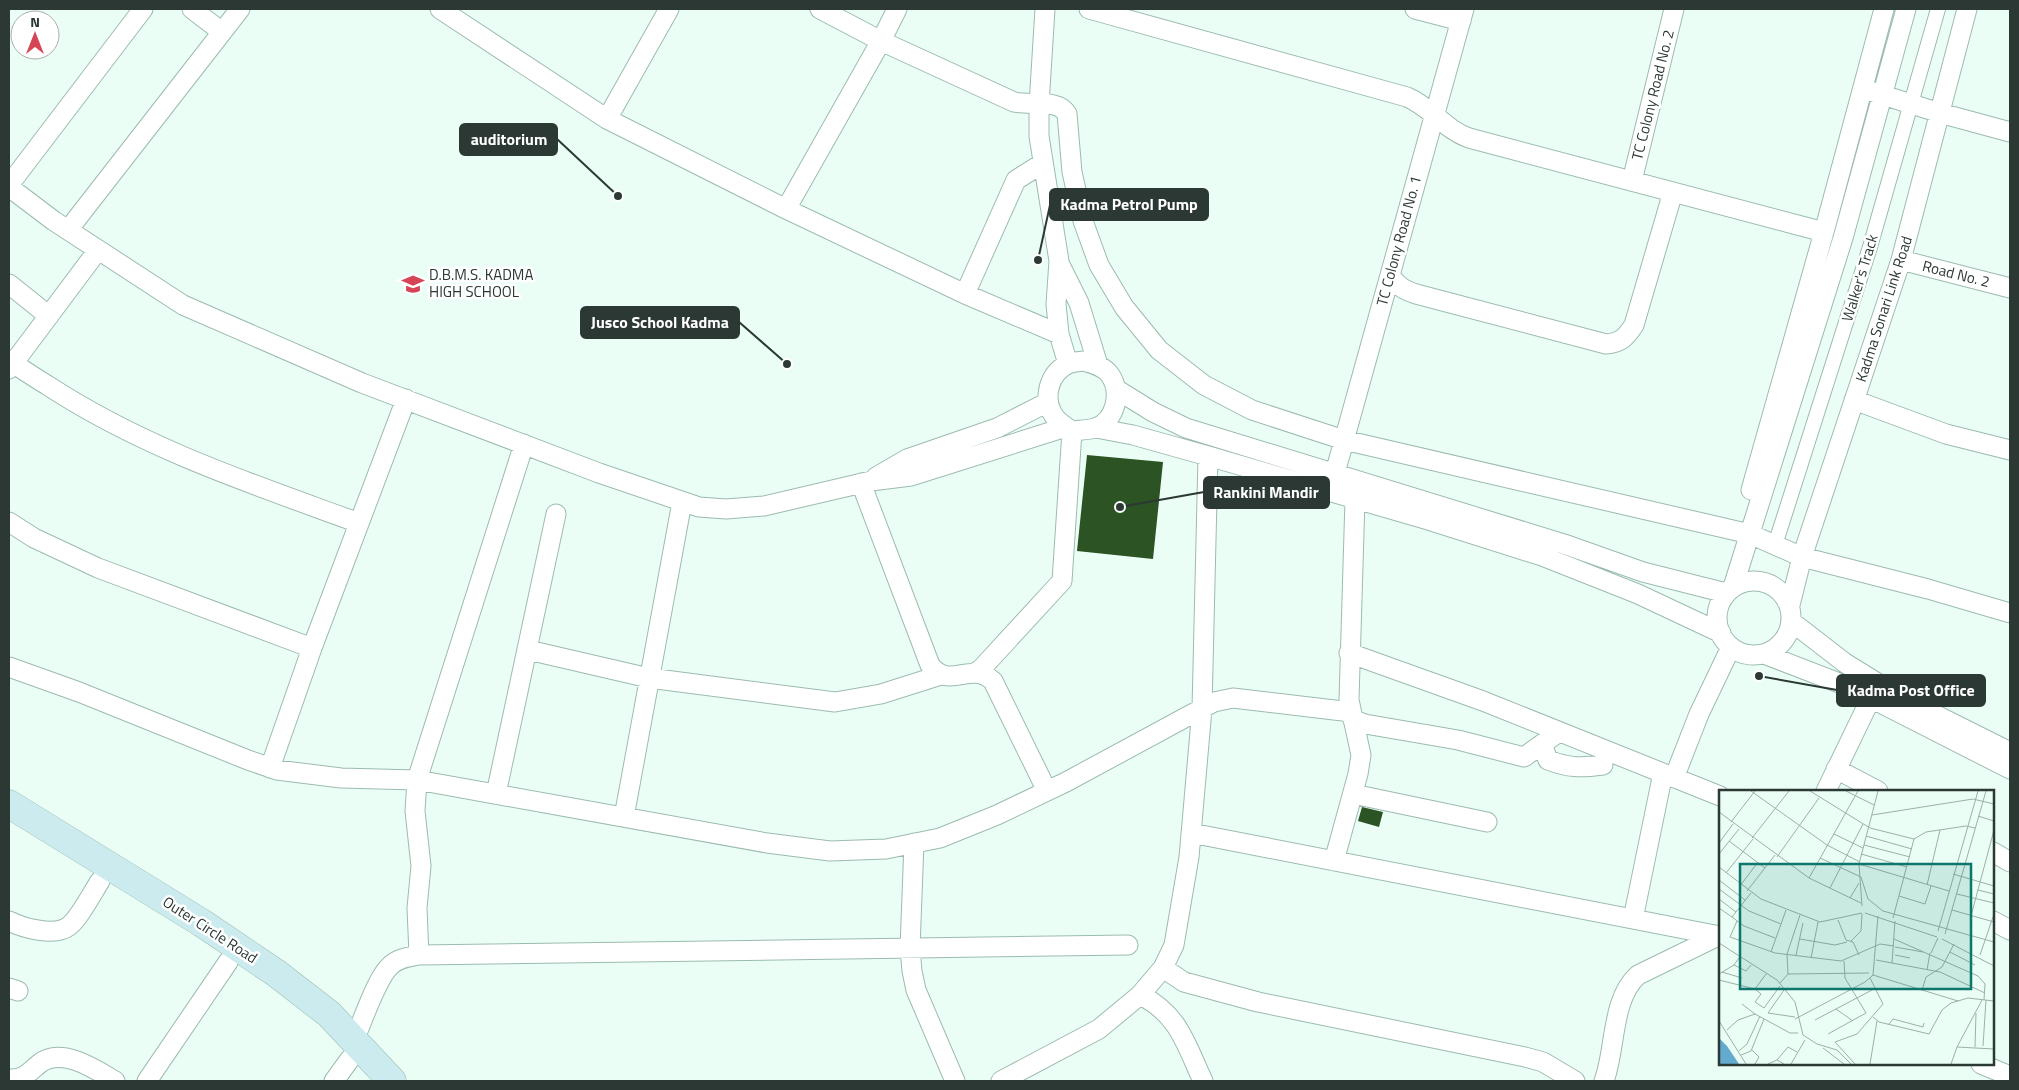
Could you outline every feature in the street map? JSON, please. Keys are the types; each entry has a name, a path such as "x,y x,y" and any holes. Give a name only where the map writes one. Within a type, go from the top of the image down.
{"main road":[{"name":"Outer Circle Road","path":"9,804 202,923 268,968 329,1014 371,1081"},
{"name":"Outer Circle Road","path":"9,826 100,881 280,996 392,1081"}],"street":[{"path":"143,9 9,186 68,230 184,305 299,356 524,444 682,502 699,507 726,510 764,506 866,482 911,476 1069,429 1096,428 1133,435 1428,520 1542,556 1638,594 1726,640 1747,654 1764,654 1847,686 2010,768"},
{"path":"192,9 222,32"},
{"path":"68,230 240,9"},
{"path":"440,9 607,119 965,294 1059,334"},
{"path":"607,119 669,9"},
{"path":"820,9 881,41 1014,102 1059,106 1067,114 1072,172 1083,221 1099,266 1124,308 1159,350 1204,385 1252,410 1344,440 1744,533 1802,556 2010,613"},
{"path":"786,208 881,41 897,9"},
{"path":"1045,9 1039,136 1059,262 1056,304 1059,334 1068,364"},
{"path":"1089,9 1407,97 1434,114 1450,130 1464,136 1824,232"},
{"path":"1414,9 1462,15"},
{"name":"TC Colony Road No. 2","path":"1632,182 1674,9"},
{"path":"1633,919 1669,775 1699,714 1726,640 1717,620 1719,606 1729,590 1884,9"},
{"path":"1744,533 1843,238 1906,9"},
{"name":"Walker's Track","path":"1775,545 1870,247 1938,9"},
{"name":"Kadma Sonari Link Road","path":"1791,614 1802,556 1901,260 1967,9"},
{"name":"TC Colony Road No. 1","path":"1335,473 1462,15"},
{"path":"1863,89 1883,93 1940,113 2010,132"},
{"path":"965,294 1016,180 1043,163"},
{"path":"1390,275 1396,285 1416,294 1606,344 1617,343 1625,338 1634,325 1673,192"},
{"path":"98,250 49,316 10,364 83,409 145,440 228,475 359,523"},
{"name":"Road No. 2","path":"1901,260 2010,288"},
{"path":"1059,262 1079,303 1098,365"},
{"path":"9,284 49,316"},
{"path":"1069,429 1054,416 1048,402 1048,387 1055,373 1068,364 1083,361 1098,365 1110,375 1116,389 1116,405 1109,419 1096,428"},
{"path":"1116,389 1153,412 1186,428 1564,544 1643,572 1729,590 1749,581 1766,582 1781,591 1791,614 1845,663 1900,697 2010,752"},
{"path":"270,768 312,648 406,399"},
{"path":"1854,400 1946,434 2010,450"},
{"path":"866,482 907,459 997,428 1048,402"},
{"path":"975,673 982,668 1062,581 1069,429"},
{"path":"419,955 417,908 421,866 415,811 417,780 524,444"},
{"path":"1001,1081 1099,1030 1140,995 1163,968 1174,946 1181,914 1191,833 1202,709 1208,456"},
{"path":"866,482 930,665 941,675 947,677 975,673 986,675 993,681 1046,791"},
{"path":"1334,861 1353,794 1360,755 1349,700 1355,499"},
{"path":"624,817 682,502"},
{"path":"496,794 556,514"},
{"path":"9,522 34,538 98,568 312,648"},
{"path":"1764,654 1777,647 1787,636 1791,614"},
{"path":"528,650 649,678 835,702 881,694 941,675"},
{"path":"1350,653 1483,701 1719,796"},
{"path":"9,667 79,692 270,768 308,775 341,778 417,780 767,843 830,851 886,849 940,838 997,815 1046,791 1214,702 1233,698 1352,716 1365,724 1458,740 1524,757 1559,732"},
{"path":"1826,790 1871,698"},
{"path":"1542,744 1548,760 1558,764 1572,768 1603,765"},
{"path":"1836,769 1876,790"},
{"path":"1353,794 1487,822"},
{"path":"1191,833 1719,936"},
{"path":"914,843 910,948 916,990 956,1081"},
{"path":"1994,853 2010,862"},
{"path":"9,921 35,930 62,930 73,923 100,881"},
{"path":"1994,921 2010,930"},
{"path":"1604,1081 1621,1004 1631,981 1638,975 1719,936"},
{"path":"334,1081 352,1050 382,976 390,965 403,958 419,955 1128,946"},
{"path":"147,1081 228,962"},
{"path":"1163,968 1184,982 1258,1002 1525,1057 1543,1062 1575,1081"},
{"path":"1140,995 1153,1001 1167,1012 1181,1032 1203,1081"},
{"path":"9,1079 22,1078 45,1060 61,1058 74,1060 91,1067 114,1081"},
{"path":"1983,1065 2010,1076 2008,1081"}],"building":[{"path":"1087,455 1163,462 1153,559 1077,551"},
{"path":"1362,807 1383,812 1379,827 1358,821"}],"place":[{"name":"auditorium","path":"618,196"},
{"name":"Kadma Petrol Pump","path":"1038,260"},
{"name":"D.B.M.S. KADMA HIGH SCHOOL","path":"413,284"},
{"name":"Jusco School Kadma","path":"787,364"},
{"name":"Rankini Mandir","path":"1120,507"},
{"name":"Kadma Post Office","path":"1759,676"}]}
